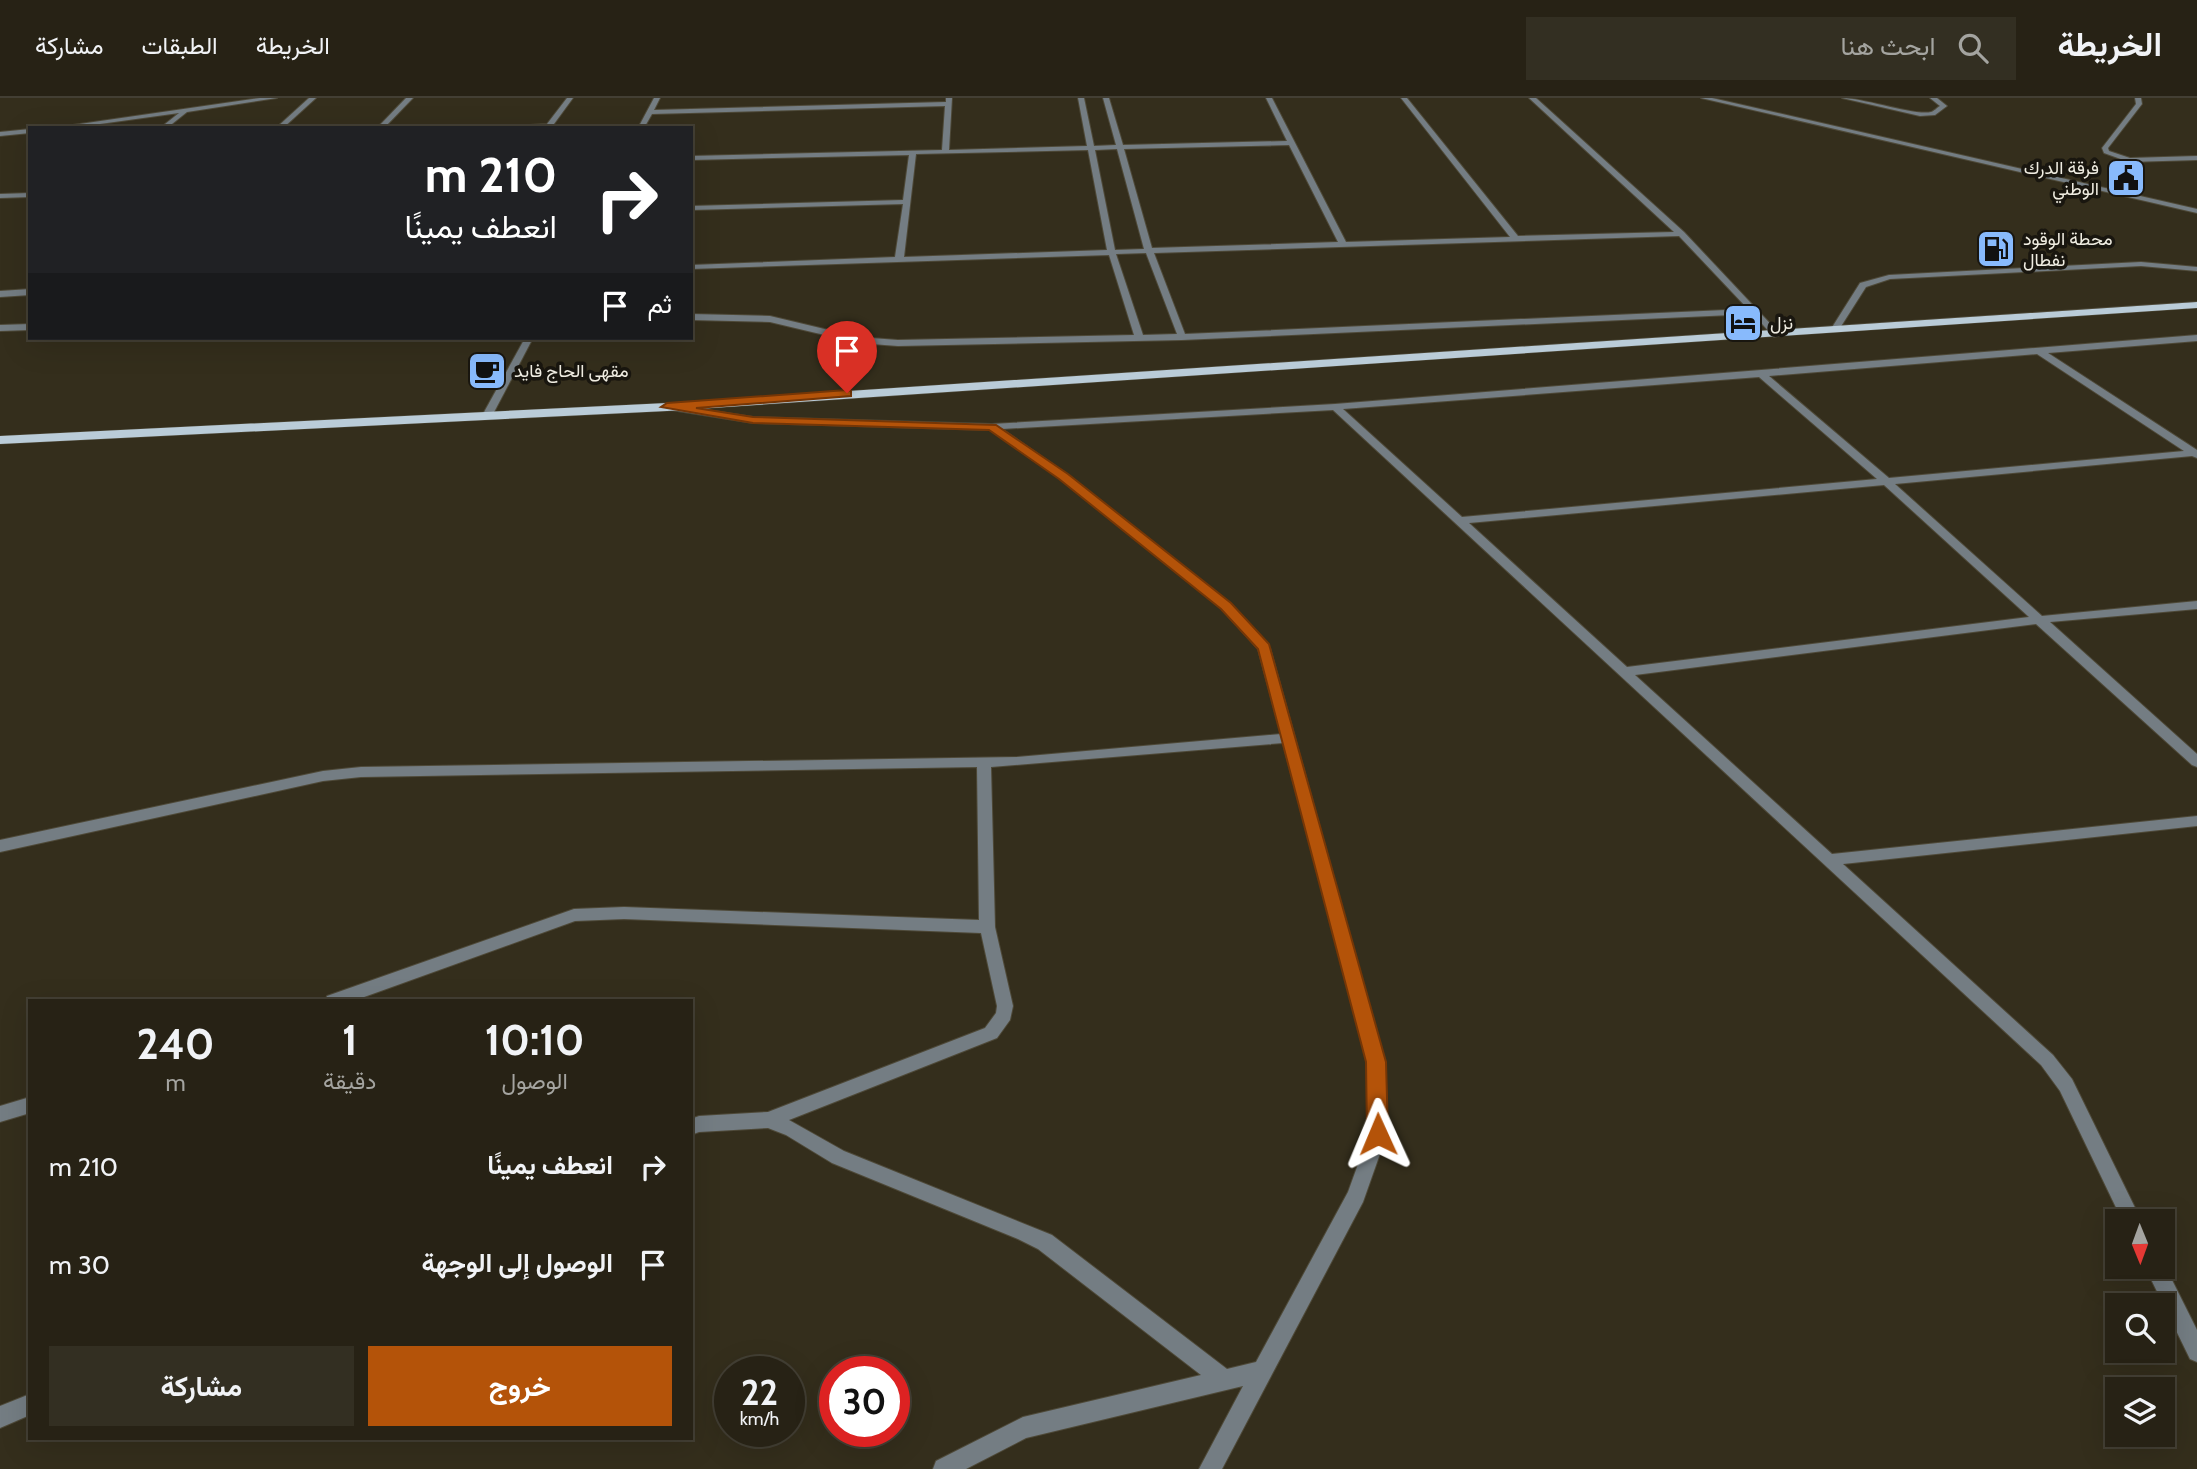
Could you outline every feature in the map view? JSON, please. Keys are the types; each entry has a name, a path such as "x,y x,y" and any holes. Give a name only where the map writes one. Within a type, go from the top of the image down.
{"main road":[{"path":"0,440 667,407 2197,305"}],"street":[{"path":"70,126 274,98"},
{"path":"281,126 313,98"},
{"path":"382,126 410,98"},
{"path":"549,126 570,98"},
{"path":"642,126 657,98"},
{"path":"765,108 770,98"},
{"path":"1081,98 1112,253 1139,338"},
{"path":"1106,98 1149,251 1182,337"},
{"path":"1269,98 1343,244"},
{"path":"1405,98 1516,239"},
{"path":"1532,98 1681,234 1777,335"},
{"path":"1706,98 2197,211"},
{"path":"1844,98 1927,114 1944,106 1933,98"},
{"path":"2138,98 2139,104 2105,148 2106,152 2129,160 2197,158"},
{"path":"650,112 949,101 945,151"},
{"path":"166,126 186,110"},
{"path":"0,134 28,131"},
{"path":"693,158 1291,143"},
{"path":"899,261 914,152"},
{"path":"0,197 28,195"},
{"path":"693,208 906,202"},
{"path":"693,267 1681,234"},
{"path":"1835,329 1863,285 1889,277 2141,264 2197,269"},
{"path":"0,293 28,292"},
{"path":"693,317 770,320 858,340 898,343 1182,337 1755,311"},
{"path":"0,328 28,327"},
{"path":"667,407 753,420 992,427 1335,407 2197,338"},
{"path":"488,414 527,340"},
{"path":"2039,351 2196,454"},
{"path":"1761,374 1888,483 2036,620 2197,762"},
{"path":"1335,407 2047,1060 2066,1085 2127,1209"},
{"path":"992,427 1063,476 1226,606 1264,648 1376,1062 1378,1134 1356,1196 1210,1469"},
{"path":"1460,521 2196,454"},
{"path":"1622,673 2036,620 2197,605"},
{"path":"0,846 323,776 361,772 984,762 1290,738"},
{"path":"693,1127 768,1120 991,1033 1004,1015 1004,1006 987,927 984,762"},
{"path":"1828,860 2197,821"},
{"path":"339,999 574,915 624,913 987,927"},
{"path":"0,1114 28,1106"},
{"path":"768,1120 792,1129 838,1157 1045,1242 1224,1380"},
{"path":"2161,1279 2197,1352"},
{"path":"944,1469 1023,1428 1262,1371"},
{"path":"0,1417 28,1405"}],"place":[{"name":"فرقة الدرك الوطني","path":"2126,178"},
{"name":"محطة الوقود نفطال","path":"1996,249"},
{"name":"نزل","path":"1743,323"},
{"name":"مقهى الحاج فايد","path":"487,371"}],"route":[{"path":"847,393 667,407 753,420 992,427 1063,476 1226,606 1264,648 1376,1062 1378,1134"}]}
